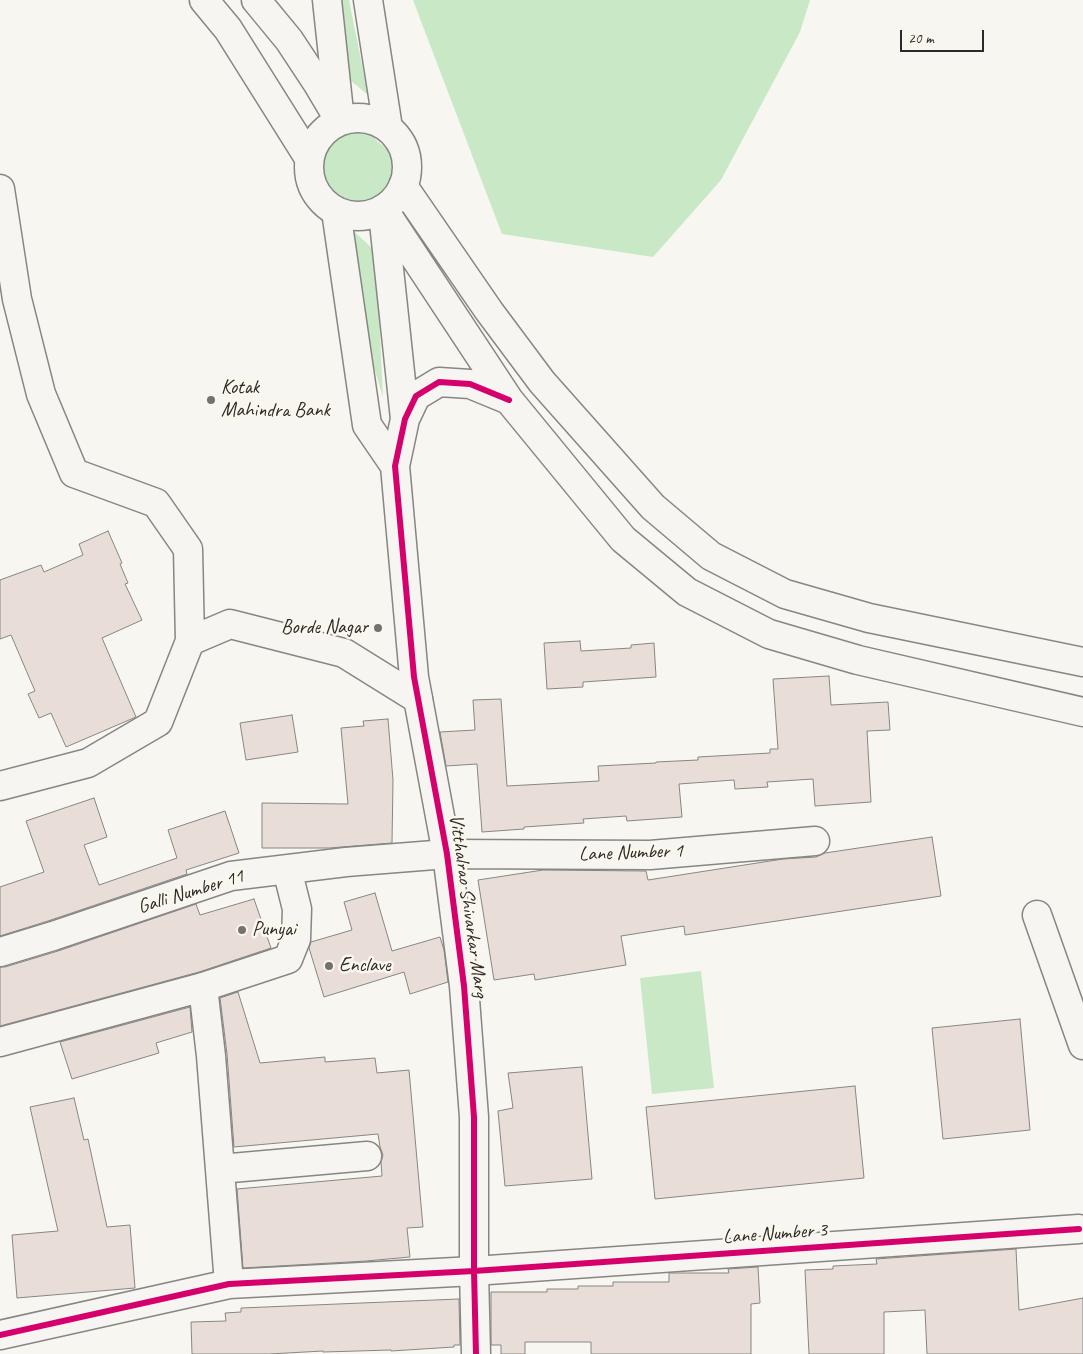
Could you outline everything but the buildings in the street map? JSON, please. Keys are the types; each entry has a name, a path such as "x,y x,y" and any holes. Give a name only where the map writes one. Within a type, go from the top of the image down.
{"street":[{"path":"204,0 228,29 309,158"},
{"path":"256,0 289,40 340,121"},
{"path":"327,0 340,121"},
{"path":"368,0 388,128"},
{"path":"356,118 373,120 388,128 400,141 406,156 407,172 403,186 395,200 383,209 366,215 351,215 336,211 323,202 314,189 309,174 309,158 315,142 326,130 340,121 356,118"},
{"path":"403,186 489,311 542,382 653,507 711,556 785,594 850,613 1083,662"},
{"path":"0,190 17,299 41,394 74,473 156,503 188,549 190,641 158,722 88,763 0,786"},
{"path":"383,209 510,400 623,539 687,592 769,634 858,660 1083,712"},
{"path":"383,209 405,419"},
{"path":"336,211 367,425 395,466"},
{"path":"395,466 405,419 416,396 439,382 470,384 510,400"},
{"name":"Vitthalrao Shivarkar Marg","path":"395,466 414,677 448,854 464,986 474,1118 476,1354"},
{"path":"190,641 230,624 240,626 344,653 418,699"},
{"name":"Lane Number 1","path":"448,854 650,855 815,841"},
{"name":"Galli Number 11","path":"0,952 231,876 346,862 448,854"},
{"path":"0,1042 204,987 288,959 296,939 297,909 288,869"},
{"path":"1038,915 1083,1044"},
{"path":"204,987 229,1284"},
{"path":"220,1169 367,1156"},
{"name":"Lane Number 3","path":"0,1335 229,1284 474,1271 1079,1228"}],"green space":[{"path":"342,0 349,0 368,95 338,70"},
{"path":"413,0 810,0 800,32 721,180 653,257 502,234"},
{"path":"330,96 399,160 395,171 385,242 319,178 324,157"},
{"path":"324,203 376,252 383,397"},
{"path":"701,971 714,1088 652,1094 640,978"}],"cycle path":[{"path":"476,1354 474,1117 464,986 447,854 414,677 395,466 405,419 416,396 439,382 470,384 509,400"},
{"path":"0,1335 229,1284 474,1271 1079,1229"}],"place":[{"name":"Kotak Mahindra Bank","path":"211,400"},
{"name":"Borde Nagar","path":"378,628"},
{"name":"Punyai","path":"242,930"},
{"name":"Enclave","path":"329,966"}]}
